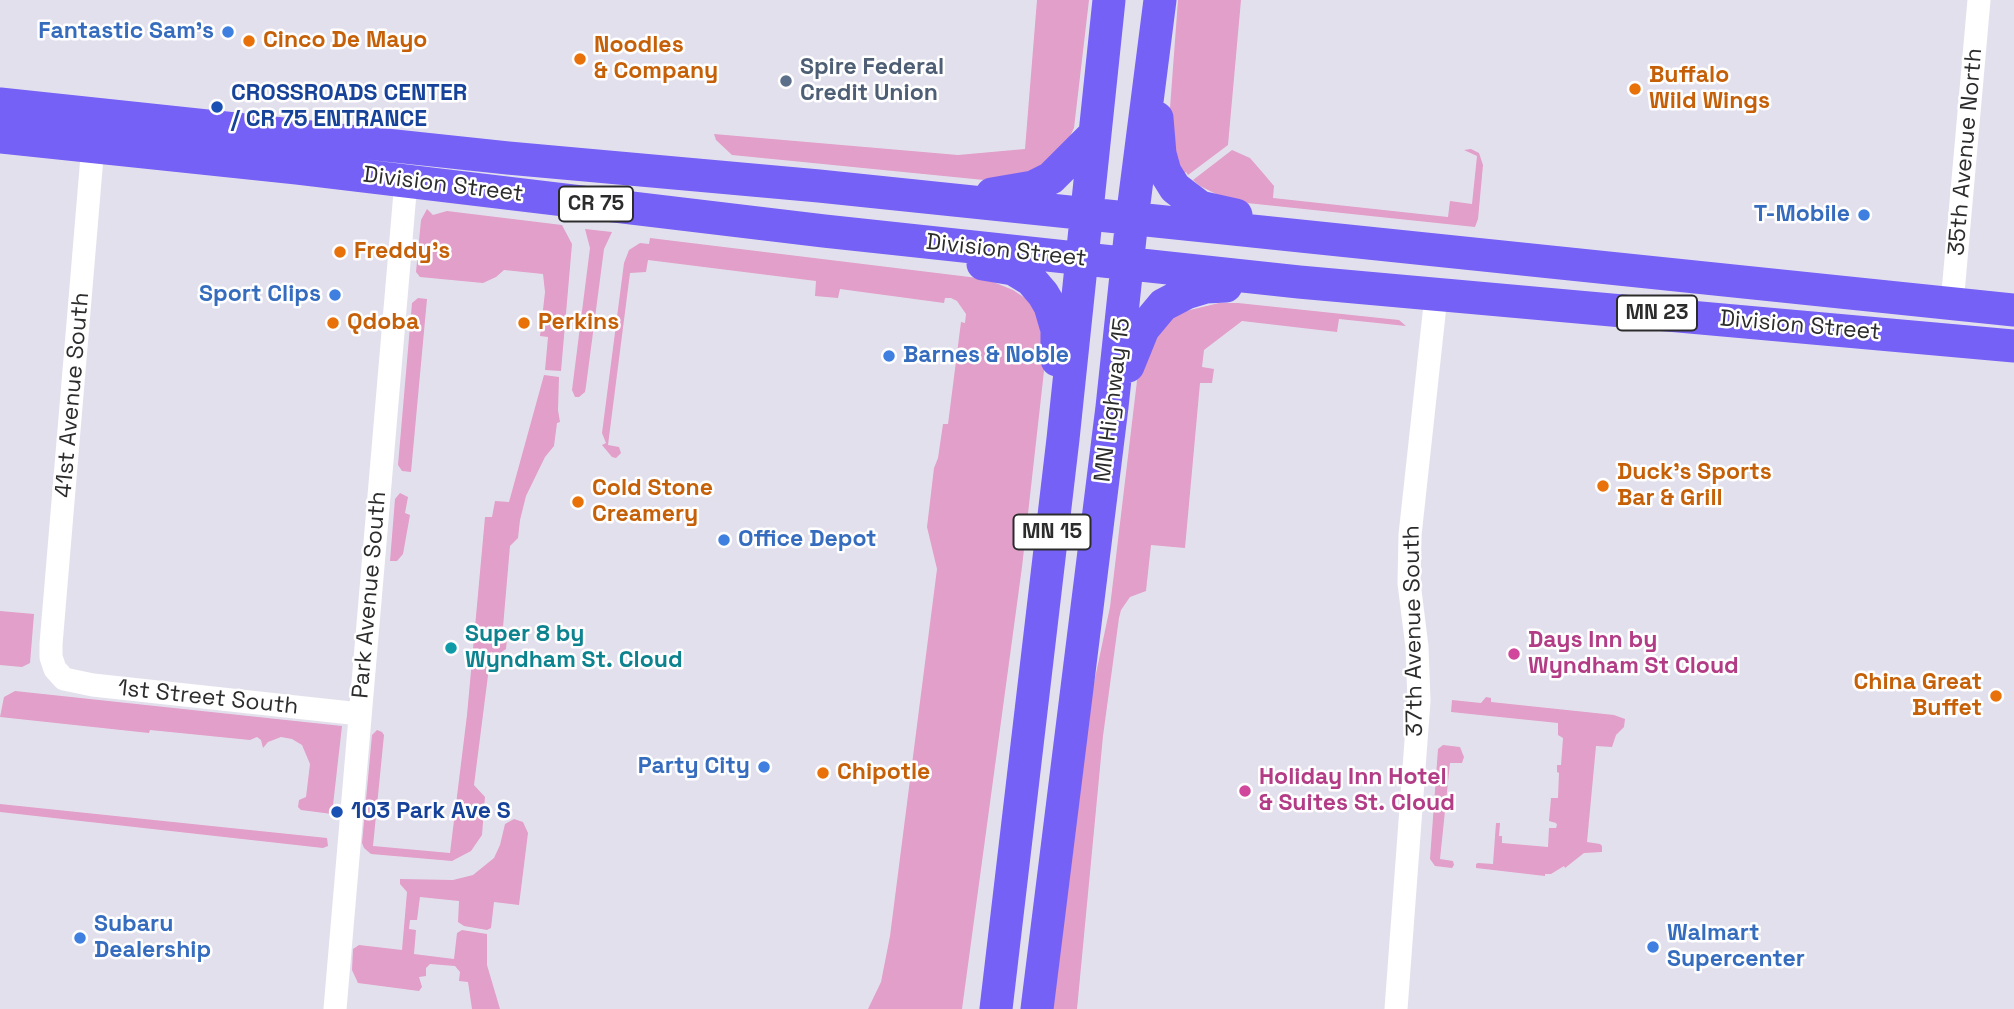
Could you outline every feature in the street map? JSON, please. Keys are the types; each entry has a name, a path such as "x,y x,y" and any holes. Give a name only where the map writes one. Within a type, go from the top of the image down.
{"highway":[{"name":"MN Highway 15","path":"996,1009 1063,439 1109,0"},
{"name":"MN Highway 15","path":"1037,1009 1160,0"},
{"path":"1152,65 1160,154 1165,172 1174,188 1200,207 1225,213 1314,223 1360,243"},
{"name":"Division Street","path":"0,104 2014,310"},
{"path":"958,200 1033,187 1051,178 1095,134"},
{"name":"Division Street","path":"0,137 1129,265 1436,296 1697,316 2014,346"},
{"path":"824,231 878,253 997,265 1013,269 1031,281 1050,306 1057,330 1063,439"},
{"path":"1112,407 1143,329 1166,303 1206,287 1299,282"}],"street":[{"name":"35th Avenue North","path":"1952,304 1979,0"},
{"name":"41st Avenue South","path":"57,674 51,657 51,644 96,114"},
{"name":"Park Avenue South","path":"335,1009 406,181"},
{"name":"37th Avenue South","path":"1396,1009 1419,701 1409,583 1410,535 1436,296"},
{"name":"1st Street South","path":"57,674 64,679 93,685 360,714"}],"shaded area":[{"path":"1037,0 1089,0 1074,128 1062,153 1025,176 984,180 732,155 716,140 714,134 958,155 1025,149"},
{"path":"1178,0 1241,0 1228,145 1188,175 1186,172 1181,175 1168,135"},
{"path":"1471,149 1479,153 1483,165 1475,227 1247,203 1222,197 1193,180 1232,150 1250,158 1263,173 1274,186 1273,198 1448,217 1450,201 1472,204 1477,156 1464,150"},
{"path":"427,209 433,215 447,211 562,225 572,244 561,371 545,370 548,337 540,336 545,292 543,274 504,270 483,283 420,277 416,272 421,220"},
{"path":"585,229 612,232 604,249 585,392 575,397 572,390 590,248"},
{"path":"650,238 986,279 1013,290 1037,306 1045,361 1043,380 1022,567 962,1009 868,1009 881,982 890,936 937,569 927,527 934,468 943,424 948,424 961,322 965,323 966,314 957,301 951,298 945,298 944,303 840,289 838,298 815,296 816,281 648,260 646,272 630,273 608,445 619,447 621,453 616,458 602,445 606,443 602,433 624,263 629,250 640,243 649,244"},
{"path":"418,298 427,299 411,472 402,471 398,465 412,303"},
{"path":"1219,303 1399,320 1406,326 1339,319 1337,332 1242,321 1204,350 1202,367 1214,369 1212,383 1200,383 1185,548 1151,545 1146,591 1130,597 1119,618 1103,736 1077,1009 1047,1009 1087,716 1110,607 1139,364 1151,332 1182,312"},
{"path":"544,375 559,377 560,422 557,423 554,446 545,457 526,496 518,538 510,546 503,627 507,639 506,649 500,653 491,652 474,785 485,797 482,835 471,851 452,861 371,854 362,843 372,735 377,730 384,735 373,846 450,853 467,715 485,517 492,517 495,501 509,502"},
{"path":"400,493 408,497 405,513 410,515 403,554 397,561 390,561 395,499"},
{"path":"0,611 34,614 30,663 22,667 0,665"},
{"path":"15,691 342,726 332,814 301,810 298,807 299,800 306,797 310,764 302,745 292,739 281,737 268,742 263,748 257,737 250,740 150,730 149,733 0,717 4,697"},
{"path":"1486,697 1491,698 1491,702 1614,715 1625,719 1624,727 1616,735 1612,747 1596,746 1587,842 1600,844 1602,852 1584,853 1565,868 1564,866 1545,876 1476,868 1478,863 1493,864 1496,823 1500,823 1499,836 1502,836 1502,843 1548,847 1549,828 1556,828 1557,825 1549,821 1551,798 1558,798 1557,765 1561,765 1563,738 1558,735 1558,723 1451,712 1452,700 1481,703"},
{"path":"1443,745 1460,747 1464,757 1462,763 1450,763 1440,859 1453,861 1452,868 1435,866 1430,859 1438,749"},
{"path":"0,804 327,838 328,846 323,848 0,812"},
{"path":"514,819 523,822 528,833 519,905 494,902 491,928 487,930 464,926 458,922 459,901 420,897 417,920 410,920 409,929 416,930 414,954 454,959 457,933 462,930 487,934 487,965 500,1009 472,1009 468,982 459,981 460,972 455,966 430,964 426,968 426,976 419,977 422,987 419,991 358,983 352,970 353,949 359,945 402,950 407,892 400,884 400,879 453,880 473,875 494,858 505,824"}],"place":[{"name":"Fantastic Sam's","path":"228,32"},
{"name":"Cinco De Mayo","path":"249,41"},
{"name":"Noodles & Company","path":"580,59"},
{"name":"Spire Federal Credit Union","path":"786,81"},
{"name":"Buffalo Wild Wings","path":"1635,89"},
{"name":"CROSSROADS CENTER / CR 75 ENTRANCE","path":"217,107"},
{"name":"T-Mobile","path":"1864,215"},
{"name":"Freddy's","path":"340,252"},
{"name":"Sport Clips","path":"335,295"},
{"name":"Qdoba","path":"333,323"},
{"name":"Perkins","path":"524,323"},
{"name":"Barnes & Noble","path":"889,356"},
{"name":"Duck's Sports Bar & Grill","path":"1603,486"},
{"name":"Cold Stone Creamery","path":"578,502"},
{"name":"Office Depot","path":"724,540"},
{"name":"Super 8 by Wyndham St. Cloud","path":"451,648"},
{"name":"Days Inn by Wyndham St Cloud","path":"1514,654"},
{"name":"China Great Buffet","path":"1996,696"},
{"name":"Party City","path":"764,767"},
{"name":"Chipotle","path":"823,773"},
{"name":"Holiday Inn Hotel & Suites St. Cloud","path":"1245,791"},
{"name":"103 Park Ave S","path":"337,812"},
{"name":"Subaru Dealership","path":"80,938"},
{"name":"Walmart Supercenter","path":"1653,947"}]}
